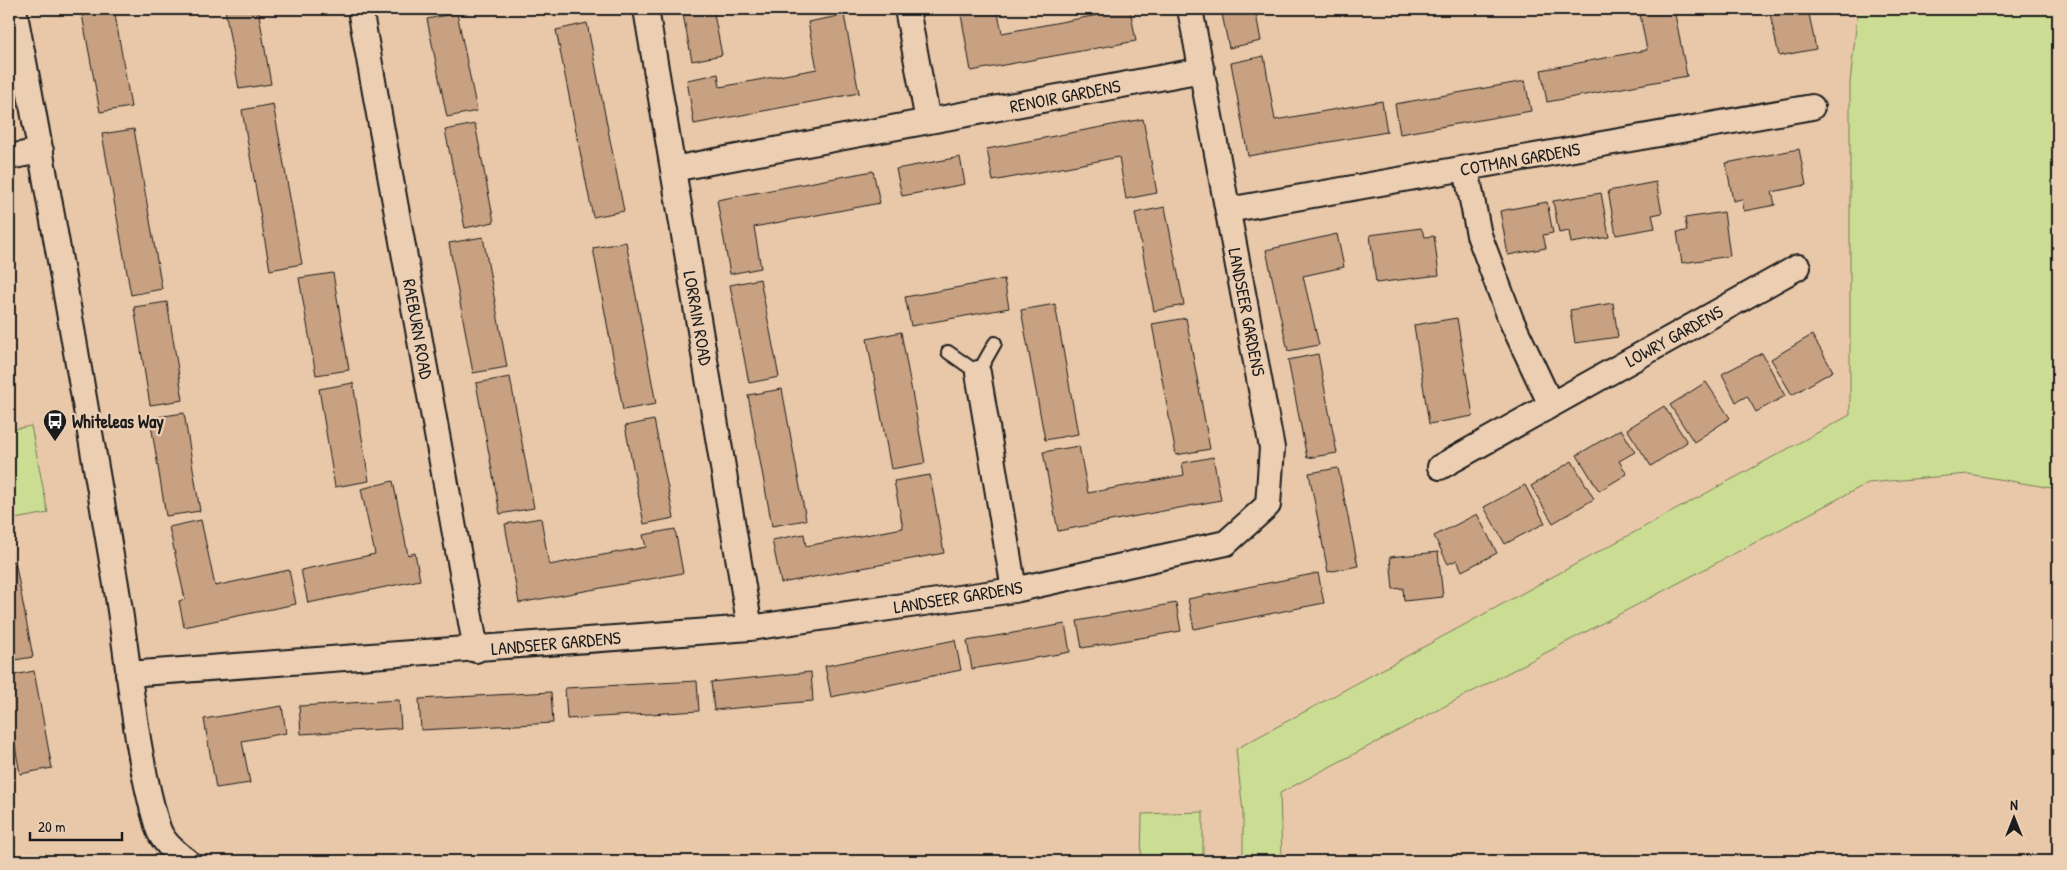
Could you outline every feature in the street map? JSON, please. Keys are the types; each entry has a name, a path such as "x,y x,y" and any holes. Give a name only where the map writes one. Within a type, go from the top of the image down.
{"street":[{"path":"14,9 41,151 115,577 144,772 157,828 156,861"},
{"name":"RAEBURN ROAD","path":"360,9 476,650"},
{"name":"LORRAIN ROAD","path":"646,9 750,628"},
{"path":"907,9 928,122"},
{"name":"LANDSEER GARDENS","path":"128,674 476,650 750,628 1014,590 1226,543 1268,504 1272,448 1190,9"},
{"name":"RENOIR GARDENS","path":"673,169 1202,70"},
{"name":"COTMAN GARDENS","path":"1228,210 1812,107"},
{"path":"9,157 41,151"},
{"path":"1466,169 1479,235 1511,320 1551,405"},
{"name":"LOWRY GARDENS","path":"1440,467 1798,267"},
{"path":"978,373 1014,590"},
{"path":"157,828 169,848 187,861"}],"lane":[{"path":"948,352 978,373 995,343"}],"green space":[{"path":"1858,9 2058,9 2058,489 1968,474 1868,483 1280,793 1282,861 1243,861 1243,812 1236,749 1850,415 1850,83"},
{"path":"31,426 48,513 9,520 9,430"},
{"path":"1203,812 1203,861 1141,861 1142,814"},
{"path":"107,856 107,861 9,861 9,858"}],"building":[{"path":"81,9 114,9 131,107 100,112"},
{"path":"225,9 258,9 271,84 239,89"},
{"path":"552,9 586,9 586,11 553,16"},
{"path":"682,9 713,9 722,55 692,61"},
{"path":"960,9 997,9 1002,33 1098,15 1097,9 1130,9 1136,41 971,71"},
{"path":"1221,9 1255,9 1261,41 1229,48"},
{"path":"1639,9 1674,9 1687,76 1547,102 1541,70 1647,50"},
{"path":"1769,9 1808,9 1816,49 1779,56"},
{"path":"457,13 477,111 447,117 427,19"},
{"path":"844,15 859,93 694,124 687,80 718,74 720,87 817,69 808,22"},
{"path":"587,23 624,211 593,217 556,30"},
{"path":"1264,56 1275,120 1382,101 1387,132 1248,156 1231,63"},
{"path":"1525,81 1531,111 1400,134 1395,104"},
{"path":"273,104 302,264 270,270 242,110"},
{"path":"1143,119 1157,193 1126,199 1119,157 993,181 987,149"},
{"path":"475,124 494,222 465,228 445,130"},
{"path":"134,129 162,289 131,295 102,134"},
{"path":"1799,149 1806,185 1772,192 1775,205 1744,211 1742,199 1733,201 1726,163"},
{"path":"960,157 965,184 902,196 896,169"},
{"path":"873,171 880,203 754,227 761,268 730,274 717,200"},
{"path":"1656,182 1662,213 1652,215 1655,228 1616,235 1608,191"},
{"path":"1601,193 1609,237 1571,243 1569,231 1559,233 1553,201"},
{"path":"1547,202 1553,233 1543,235 1546,248 1508,255 1500,211"},
{"path":"1165,207 1184,305 1154,311 1135,213"},
{"path":"1724,212 1730,256 1682,263 1677,232 1687,231 1685,218"},
{"path":"1421,228 1425,237 1434,236 1439,275 1376,283 1370,235"},
{"path":"1337,234 1344,267 1303,276 1319,345 1288,351 1266,250"},
{"path":"483,237 507,367 473,373 449,243"},
{"path":"626,242 656,404 623,410 593,248"},
{"path":"333,273 349,370 316,375 299,278"},
{"path":"760,279 779,377 749,383 730,285"},
{"path":"1004,279 1009,308 911,326 905,297"},
{"path":"167,302 183,400 150,405 134,307"},
{"path":"1613,303 1618,337 1575,343 1570,310"},
{"path":"1055,304 1078,434 1045,440 1021,310"},
{"path":"1186,318 1210,449 1176,455 1152,324"},
{"path":"1457,318 1473,416 1429,424 1414,325"},
{"path":"901,332 925,463 891,469 867,339"},
{"path":"1812,335 1833,371 1792,395 1771,359"},
{"path":"1762,353 1785,396 1756,412 1747,396 1736,402 1722,374"},
{"path":"1318,354 1337,453 1307,458 1288,360"},
{"path":"510,377 534,508 500,514 476,383"},
{"path":"1706,382 1730,418 1694,442 1670,405"},
{"path":"353,383 369,481 335,487 319,389"},
{"path":"782,389 806,520 772,526 748,395"},
{"path":"1664,406 1687,442 1651,466 1627,429"},
{"path":"184,413 200,511 166,516 150,418"},
{"path":"654,420 674,518 644,524 625,426"},
{"path":"1621,429 1635,452 1619,461 1627,474 1599,491 1577,455"},
{"path":"1079,446 1088,493 1184,475 1182,463 1213,457 1221,500 1058,531 1043,452"},
{"path":"1572,461 1594,499 1553,523 1531,486"},
{"path":"1338,468 1358,566 1328,572 1309,473"},
{"path":"930,475 944,553 781,583 772,540 804,534 806,546 903,528 894,481"},
{"path":"393,481 408,555 415,553 420,580 308,603 301,570 375,554 361,489"},
{"path":"1525,485 1545,523 1505,544 1484,507"},
{"path":"1477,514 1497,553 1462,571 1457,560 1448,564 1434,536"},
{"path":"541,518 549,565 646,547 643,535 675,529 683,573 519,603 505,524"},
{"path":"201,520 215,586 289,570 296,604 184,627 179,601 185,599 169,527"},
{"path":"1438,552 1443,597 1404,601 1403,588 1393,589 1390,557"},
{"path":"15,561 33,657 9,661 9,562"},
{"path":"1318,573 1324,603 1194,629 1188,599"},
{"path":"1176,603 1181,631 1082,648 1077,621"},
{"path":"1065,624 1070,652 972,669 967,641"},
{"path":"955,640 961,670 831,697 825,666"},
{"path":"34,671 52,768 20,774 9,712 9,676"},
{"path":"811,672 813,701 714,710 711,682"},
{"path":"697,681 699,711 567,719 565,688"},
{"path":"551,692 553,723 421,730 419,699"},
{"path":"399,700 401,728 301,734 299,706"},
{"path":"282,706 286,733 242,741 250,783 216,788 204,719"}],"place":[{"name":"Whiteleas Way","path":"55,442"}]}
